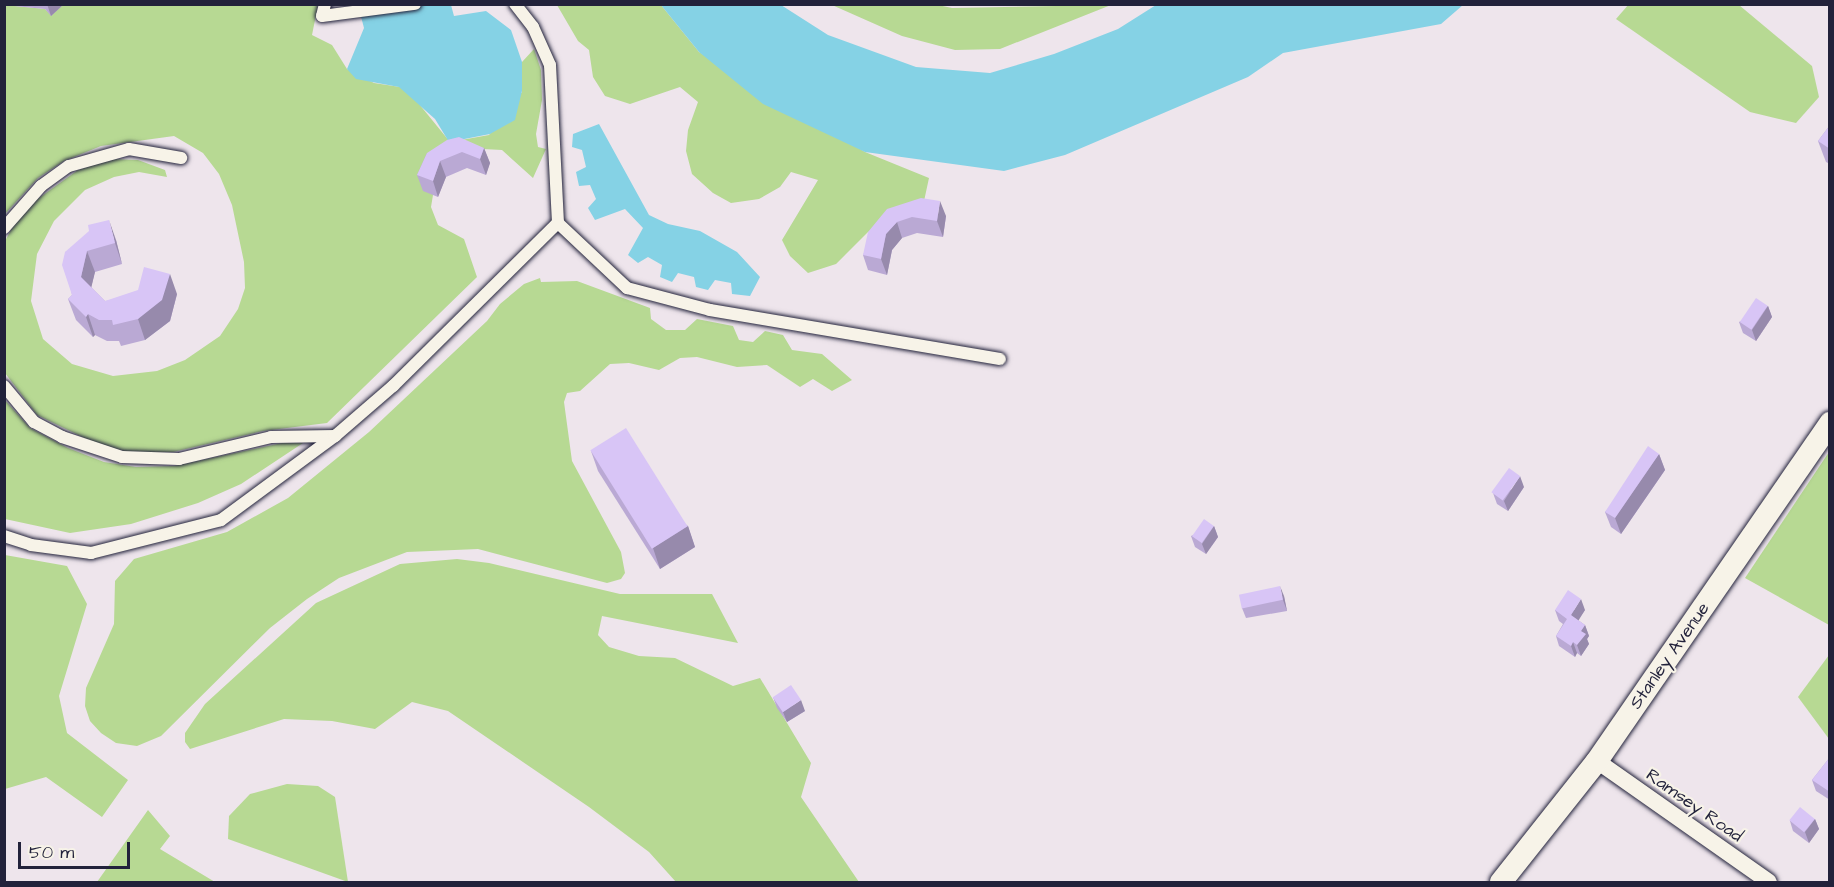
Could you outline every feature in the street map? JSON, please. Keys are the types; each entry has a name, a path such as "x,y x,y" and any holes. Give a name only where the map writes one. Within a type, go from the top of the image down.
{"main road":[{"name":"Stanley Avenue","path":"1502,882 1597,761 1830,423"}],"street":[{"path":"325,4 322,16 415,4"},
{"path":"514,4 533,27 550,65 558,223 627,288 710,310 1000,359"},
{"path":"4,228 41,186 69,166 129,149 155,150 181,158"},
{"path":"4,536 31,545 91,553 221,520 335,436 393,386 558,223"},
{"path":"4,386 19,408 34,422 62,437 122,457 179,459 271,437 335,436"},
{"name":"Ramsey Road","path":"1597,761 1769,882"}],"green space":[{"path":"64,4 318,5 312,35 332,45 347,69 374,83 400,87 415,99 450,142 489,135 522,92 522,62 534,49 541,70 542,100 536,134 538,147 546,149 533,178 502,150 483,149 454,158 433,195 431,207 438,225 464,239 477,277 327,423 263,431 173,452 135,453 103,447 37,415 5,373 5,241 12,228 32,203 78,170 111,159 138,160 165,170 167,177 139,172 114,177 85,190 54,221 37,254 31,301 43,339 72,364 113,376 157,371 185,360 220,336 238,309 245,288 244,262 232,205 219,174 203,153 174,136 101,146 64,161 38,178 5,214 5,5 45,9 51,15"},
{"path":"1629,4 1739,5 1812,66 1819,97 1796,123 1750,112 1616,19"},
{"path":"557,5 661,5 699,52 865,152 929,178 921,215 868,232 836,264 808,273 790,256 782,240 818,180 791,172 780,187 759,199 731,203 713,193 692,174 686,151 688,130 698,102 680,87 630,104 605,96 593,77 589,50 578,41"},
{"path":"832,5 938,5 952,8 1111,5 1000,49 955,50 902,36"},
{"path":"540,278 541,282 577,281 650,308 651,319 666,330 685,330 697,319 733,326 739,340 753,342 765,331 783,335 792,350 822,354 852,380 832,391 813,379 800,387 767,365 737,367 697,357 680,358 659,370 629,363 610,364 580,391 567,393 564,402 572,461 621,552 625,573 621,579 607,583 478,549 407,552 339,578 307,599 270,628 161,736 137,746 116,743 101,733 90,721 85,706 86,688 114,624 115,581 134,559 227,532 288,498 369,432 487,321 500,304 524,284"},
{"path":"4,399 30,428 68,448 104,462 136,467 174,466 282,443 303,443 241,484 198,503 131,524 70,533 5,519"},
{"path":"1829,452 1829,625 1745,578"},
{"path":"5,555 67,566 87,604 59,696 67,733 128,780 102,817 46,777 5,789"},
{"path":"457,559 489,563 620,594 712,594 738,643 602,616 598,635 609,647 639,656 675,658 733,686 760,678 811,763 801,797 859,882 676,882 649,852 589,807 448,711 412,702 375,729 332,721 284,719 190,749 185,742 185,733 205,704 316,603 400,564"},
{"path":"1829,655 1829,739 1798,697"},
{"path":"287,784 318,786 335,797 348,882 228,839 229,816 250,794"},
{"path":"148,810 170,836 160,849 215,882 97,882"}],"water":[{"path":"358,5 451,5 454,16 486,11 511,30 522,62 522,91 515,120 490,134 449,142 435,119 399,87 356,79 347,69 364,28"},
{"path":"661,5 781,5 828,35 916,67 990,73 1054,54 1118,29 1156,5 1463,5 1441,24 1283,53 1248,77 1065,155 1004,171 865,152 763,104 699,52"},
{"path":"599,124 649,215 668,224 700,231 737,252 760,277 750,296 732,294 731,283 715,280 708,290 696,287 694,277 678,273 672,282 660,277 662,265 648,257 638,263 628,255 643,228 625,209 595,220 588,208 596,199 590,185 579,186 576,172 586,167 582,150 572,147 573,134"}],"building":[{"path":"1830,125 1830,149 1818,141"},
{"path":"459,137 484,148 480,159 462,152 440,161 433,181 417,175 427,153 447,140"},
{"path":"921,198 940,201 937,221 912,217 897,222 886,234 881,259 863,255 868,232 887,209"},
{"path":"109,220 115,243 87,251 81,277 105,301 138,290 144,267 170,274 162,300 138,319 113,325 112,320 99,320 88,314 86,317 68,299 72,295 62,265 65,252 89,231 88,225"},
{"path":"1756,298 1768,306 1751,330 1740,322"},
{"path":"626,428 687,526 652,549 590,450"},
{"path":"1648,446 1659,454 1615,518 1605,512"},
{"path":"1509,468 1520,476 1503,500 1491,492"},
{"path":"1204,519 1214,526 1202,543 1192,536"},
{"path":"1280,586 1283,600 1242,608 1239,595"},
{"path":"1568,590 1581,599 1571,615 1585,625 1581,631 1586,634 1577,645 1573,642 1571,646 1556,636 1567,619 1555,610"},
{"path":"791,685 801,700 783,712 773,697"},
{"path":"1830,757 1830,792 1812,780"},
{"path":"1800,807 1815,819 1804,832 1789,820"}]}
